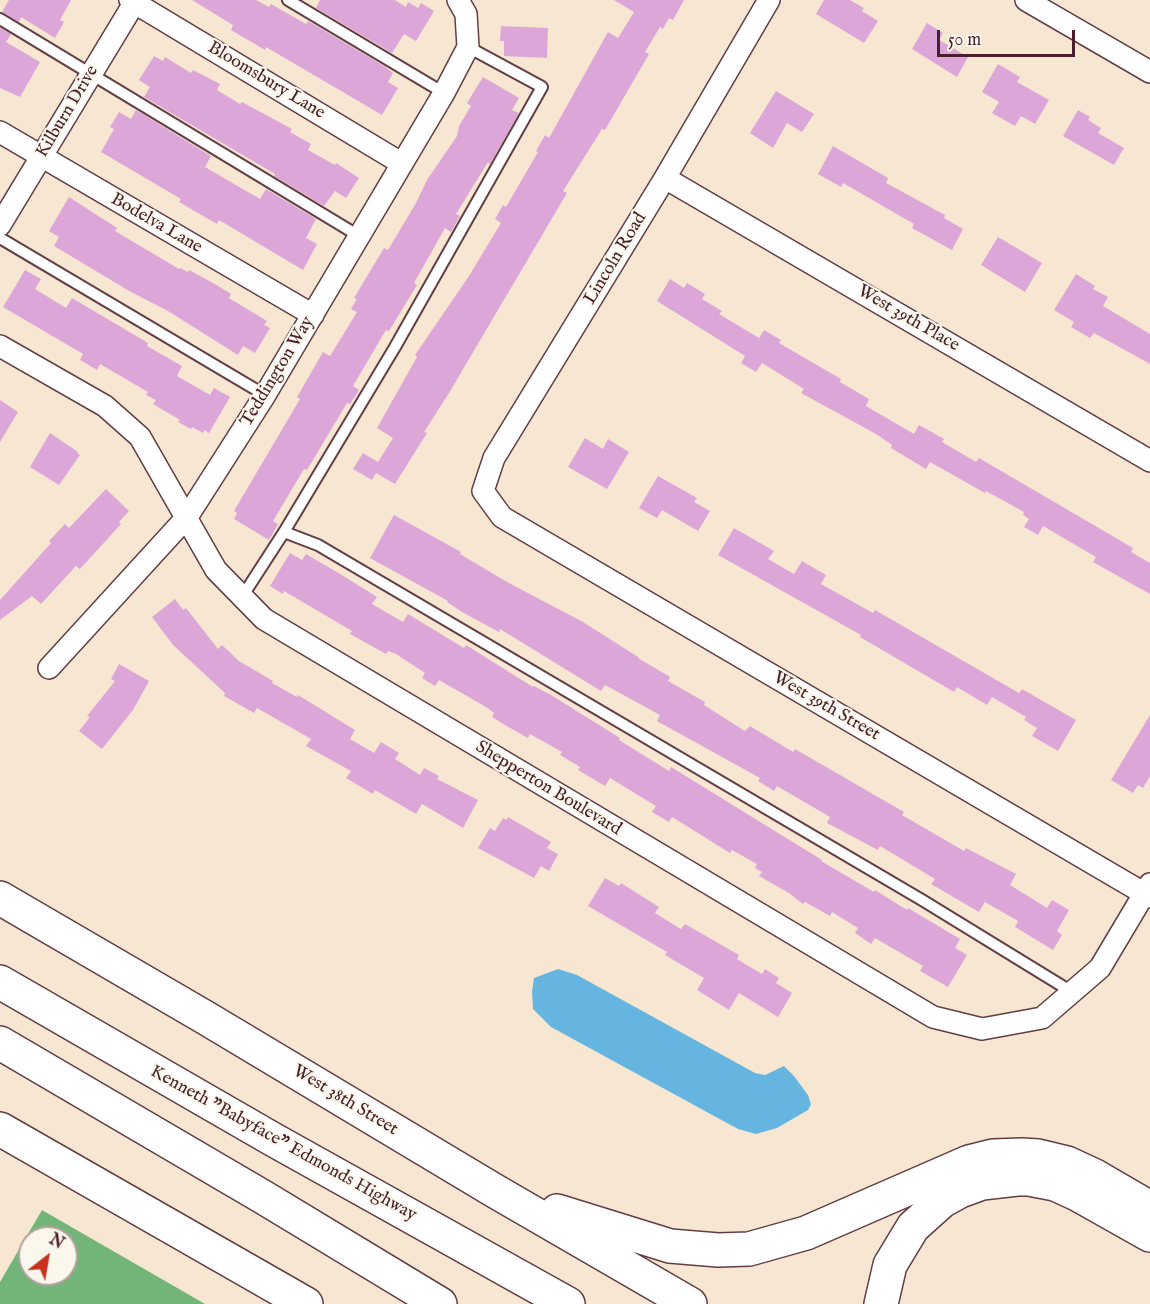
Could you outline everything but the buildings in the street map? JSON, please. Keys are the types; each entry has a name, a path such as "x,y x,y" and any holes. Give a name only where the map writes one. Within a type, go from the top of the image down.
{"main road":[{"name":"West 38th Street","path":"0,898 216,1023 495,1191 690,1304"},
{"name":"Kenneth \"Babyface\" Edmonds Highway","path":"0,982 274,1140 568,1304"},
{"path":"0,1043 440,1304"},
{"path":"0,1129 306,1304"},
{"path":"495,1191 658,1244 718,1250 749,1249 789,1239 843,1218 957,1166 1000,1156 1038,1156 1067,1163 1095,1176 1150,1208"},
{"path":"881,1304 890,1265 913,1227 933,1207 951,1195 982,1184 1017,1179 1055,1184 1150,1235"}],"street":[{"path":"458,0 466,14 468,47"},
{"name":"Lincoln Road","path":"502,517 483,491 494,458 665,178 769,0"},
{"path":"1026,0 1150,72"},
{"name":"Kilburn Drive","path":"0,225 134,1"},
{"name":"Bloomsbury Lane","path":"134,1 402,163"},
{"name":"Teddington Way","path":"49,668 187,517 313,315 444,93 468,47"},
{"name":"Bodelva Lane","path":"0,132 313,315"},
{"name":"West 39th Place","path":"665,178 1150,460"},
{"name":"Shepperton Boulevard","path":"0,346 105,406 140,437 216,570 264,620 933,1017 982,1029 1042,1018 1100,968 1148,892"},
{"name":"West 39th Street","path":"502,517 1148,892"}],"lane":[{"path":"288,0 444,93"},
{"path":"0,19 359,236"},
{"path":"242,597 284,532 395,347 542,87 468,47"},
{"path":"0,238 265,394"},
{"path":"284,532 318,545 922,900 1072,992"}],"green space":[{"path":"42,1210 70,1226 33,1226"},
{"path":"78,1231 205,1304 0,1304 0,1282 18,1251 18,1286 78,1286"}],"water":[{"path":"558,969 577,975 755,1073 765,1075 784,1066 808,1095 811,1104 808,1110 777,1128 756,1134 738,1129 551,1027 533,1009 532,992 534,978"}]}
